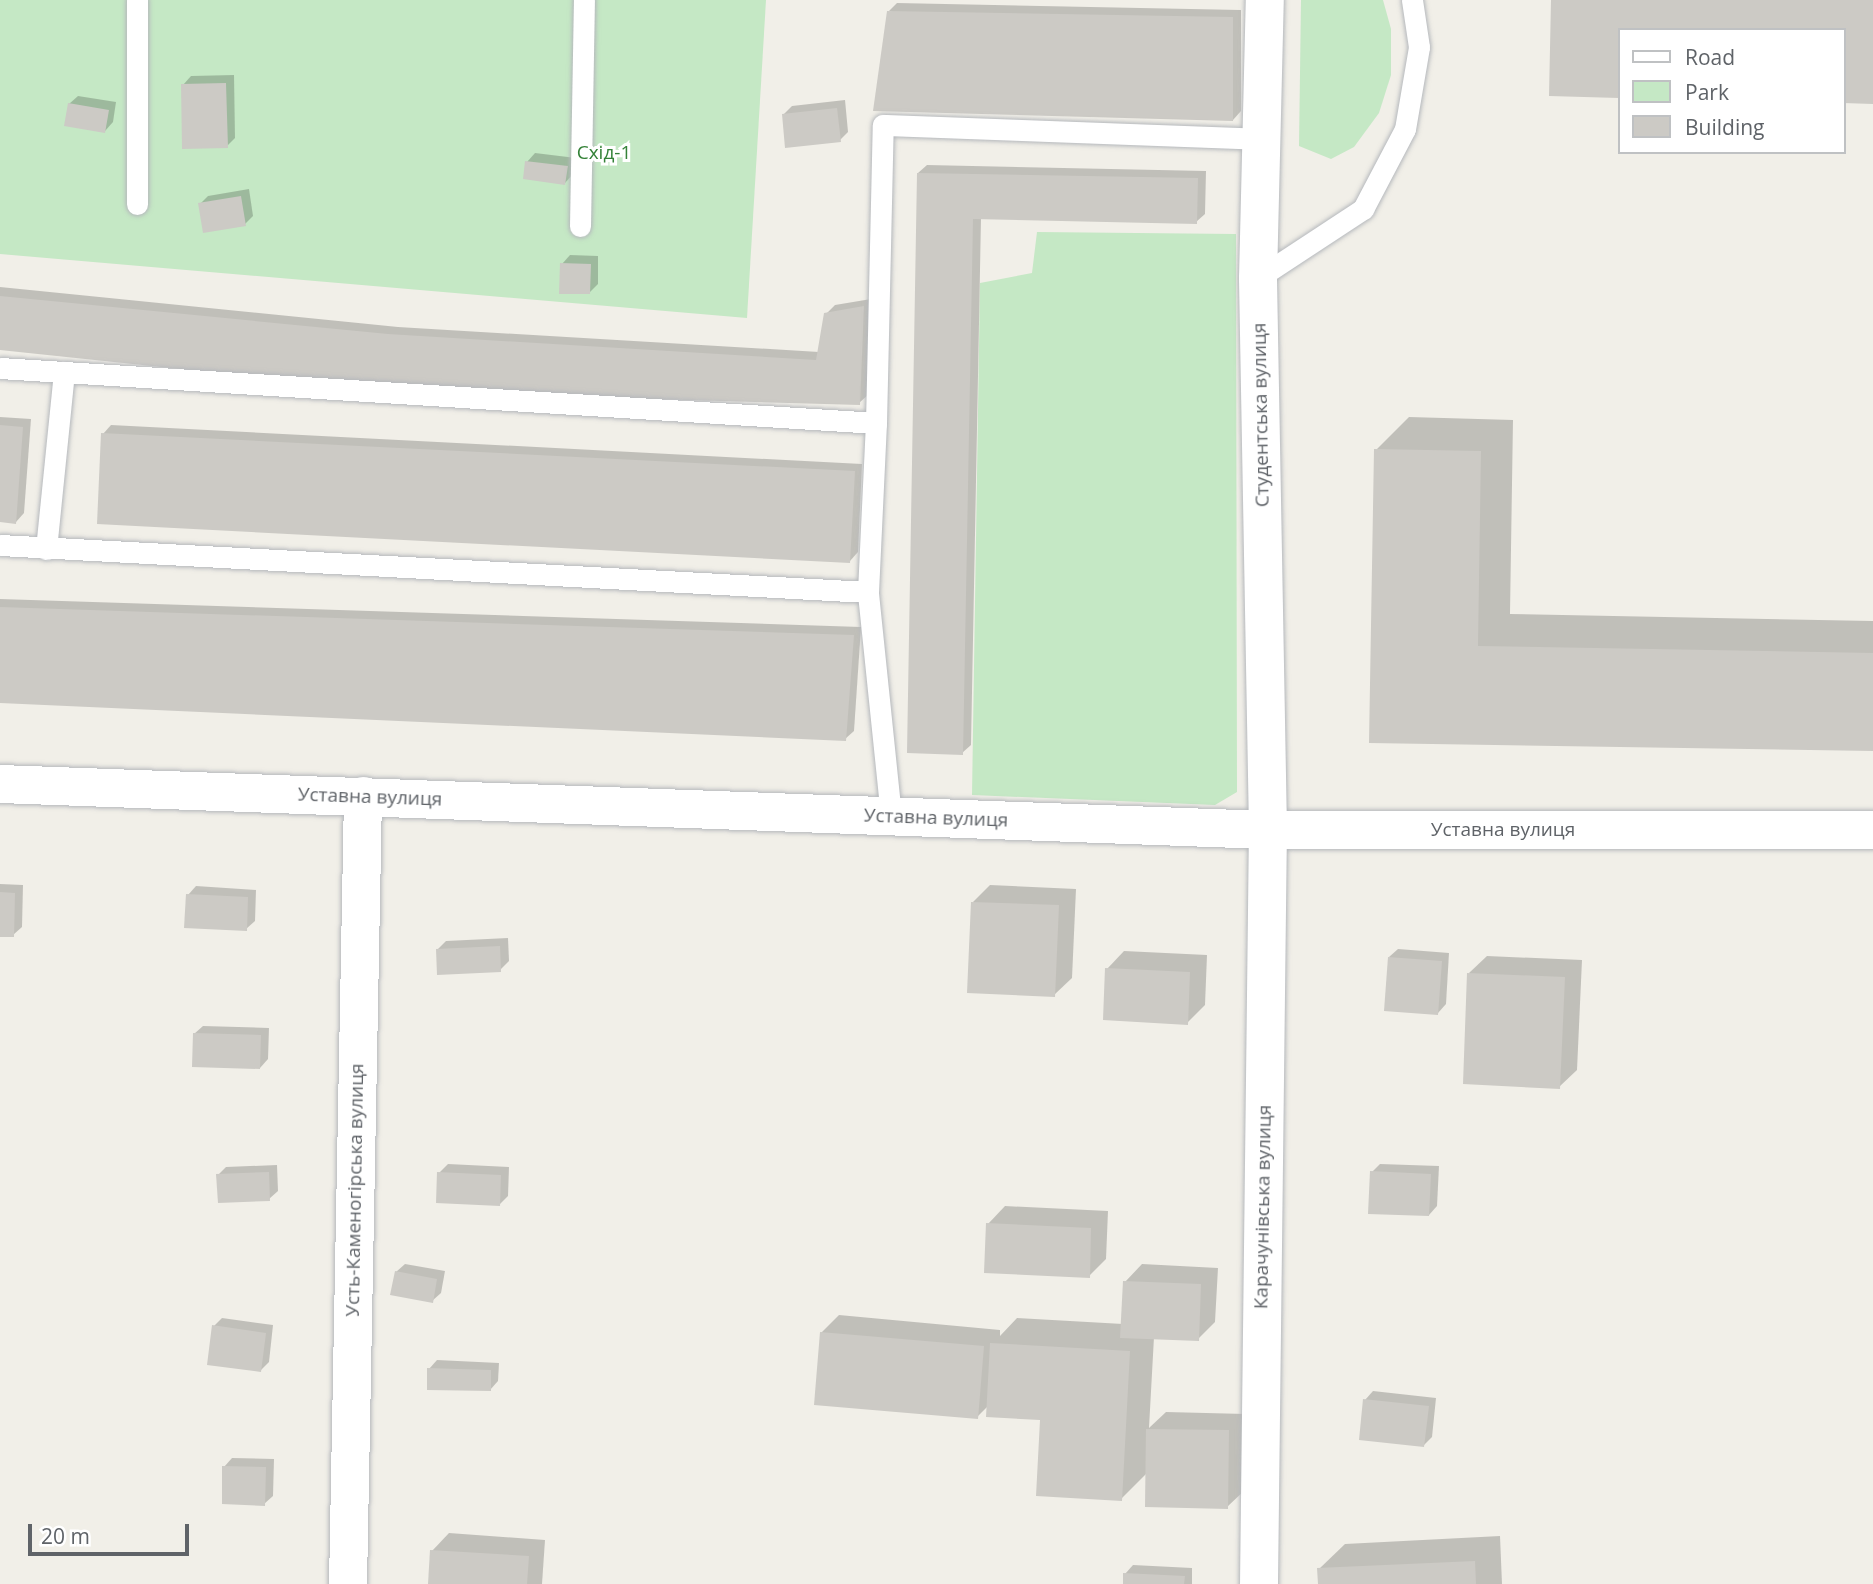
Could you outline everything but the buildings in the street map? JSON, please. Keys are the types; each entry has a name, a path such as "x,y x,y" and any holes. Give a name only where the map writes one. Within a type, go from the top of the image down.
{"street":[{"name":"Студентська вулиця","path":"1265,0 1258,278 1268,830"},
{"name":"Уставна вулиця","path":"0,784 1268,830 1873,830"},
{"name":"Усть-Каменогірська вулиця","path":"348,1584 363,796"},
{"name":"Карачунівська вулиця","path":"1259,1584 1268,830"}],"lane":[{"path":"137,0 137,204"},
{"path":"580,226 584,0"},
{"path":"1258,278 1363,209 1405,129 1419,47 1412,0"},
{"path":"891,816 868,592 876,423 883,125 1262,139"},
{"path":"0,368 876,423"},
{"path":"46,548 64,372"},
{"path":"0,545 868,592"}],"green space":[{"name":"Схід-1","path":"0,0 766,0 747,318 0,254"},
{"path":"1301,0 1383,0 1391,29 1391,75 1379,113 1354,147 1331,159 1299,146"},
{"path":"1037,232 1236,234 1237,792 1215,805 972,795 980,283 1032,273"}]}
